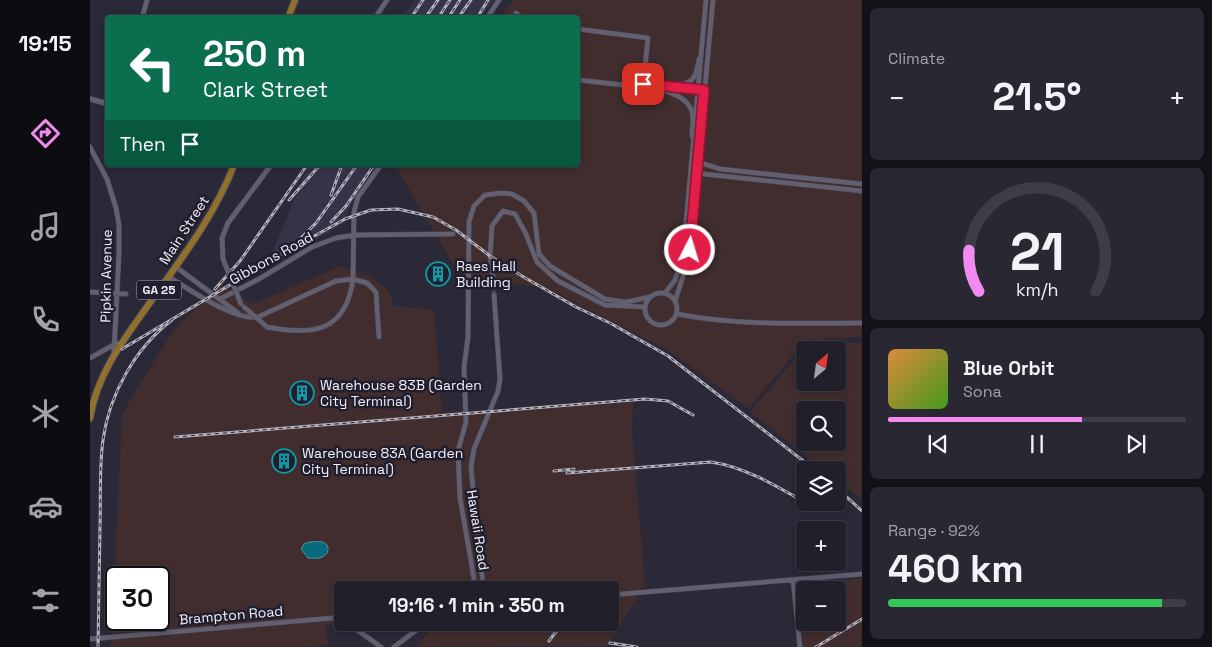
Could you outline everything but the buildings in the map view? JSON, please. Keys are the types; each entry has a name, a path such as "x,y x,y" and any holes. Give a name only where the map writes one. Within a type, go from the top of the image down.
{"main road":[{"path":"289,15 295,0"},
{"name":"Main Street","path":"90,418 100,381 114,355 198,235 215,208 233,167"}],"street":[{"path":"143,15 147,0"},
{"path":"377,15 387,0"},
{"path":"489,15 499,0"},
{"path":"675,300 690,250 698,162 706,0"},
{"path":"664,293 675,280 683,256 692,160 713,0"},
{"path":"580,29 648,38 643,86"},
{"path":"666,87 690,83 695,78 703,41"},
{"path":"580,79 702,90"},
{"path":"643,86 660,89 687,102 692,112 692,160"},
{"path":"90,99 105,103"},
{"name":"Pipkin Avenue","path":"90,147 107,178 116,208 119,238 115,344 122,341"},
{"path":"698,162 720,169 862,184"},
{"path":"270,167 228,223 222,238 223,259 242,306 267,327 291,332 316,330 334,322 346,308 351,296 353,279 354,212 356,202 380,167"},
{"path":"704,174 862,191"},
{"name":"Hawaii Road","path":"474,581 460,498 458,451 466,422 464,367 468,337 469,222 474,206 485,195 512,194 524,201 534,213 539,254 550,266 605,298 626,302 650,297"},
{"path":"494,283 490,256 492,226 503,211 515,214 525,232 537,262 558,281 604,305 645,307"},
{"name":"Gibbons Road","path":"220,299 259,279 312,247 336,238 354,235 453,234"},
{"name":"Gibbons Road","path":"176,267 243,317"},
{"path":"168,277 214,304 248,318 258,317 336,281 353,279 367,283 376,292 379,337"},
{"path":"90,292 126,294"},
{"path":"657,293 664,293 672,296 675,300 677,314 671,323 655,325 647,318 645,307 650,297 657,293"},
{"name":"Hawaii Road","path":"483,581 470,467 474,449 498,392 500,379 494,294"},
{"path":"677,314 705,320 752,323 862,323"},
{"path":"90,358 115,344"},
{"name":"Main Street","path":"114,355 115,344"},
{"path":"619,594 862,574"},
{"path":"793,580 800,647"},
{"name":"Brampton Road","path":"90,639 334,618"},
{"name":"Brampton Road","path":"358,631 381,647"},
{"path":"394,647 415,631"}],"shaded area":[{"path":"415,0 494,0 483,15 404,15"},
{"path":"513,0 862,0 862,337 796,341 796,352 748,409 671,352 545,287 463,281 396,167 580,167 580,15 502,15"},
{"path":"307,167 376,167 357,194 344,223 281,262 273,252"},
{"path":"341,266 373,278 389,291 394,306 434,310 442,412 633,402 632,432 645,584 619,628 619,581 334,581 334,625 326,625 328,645 307,647 111,647 112,631 170,631 170,566 115,566 122,414 170,335 219,283 253,304"},
{"path":"846,343 862,343 862,500 846,487 846,461 813,461 800,451 846,451 846,401 796,401 796,448 750,412 796,358 796,391 846,391"},
{"path":"862,578 862,647 803,647 801,631 846,631 846,581 830,581"},
{"path":"429,631 617,631 608,646 416,647"}],"water":[{"path":"309,542 325,543 328,547 326,554 319,558 308,558 301,549 304,544"}],"tunnel":[{"path":"494,283 494,295"}],"railway":[{"path":"413,15 423,0"},
{"path":"427,15 438,0"},
{"path":"440,15 450,0"},
{"path":"450,15 460,0"},
{"path":"460,15 471,0"},
{"path":"479,15 488,0"},
{"path":"215,289 240,261 306,167"},
{"path":"289,200 318,167"},
{"path":"331,195 341,167"},
{"path":"122,349 289,250 316,223 356,167"},
{"path":"331,222 346,206 373,167"},
{"path":"289,250 345,219 371,210 398,209 433,217 456,230 490,256 522,276 668,356 803,461"},
{"path":"98,647 101,473 106,423 118,390 135,358 146,344 172,320"},
{"path":"175,437 645,399 668,401 693,415"},
{"path":"567,473 711,462 750,473 796,497"},
{"path":"554,471 574,469"},
{"path":"846,496 862,511"},
{"path":"816,647 862,619"},
{"path":"549,641 556,631"},
{"path":"610,643 637,647"}],"place":[{"name":"Raes Hall Building","path":"438,274"},
{"name":"Warehouse 83B (Garden City Terminal)","path":"302,393"},
{"name":"Warehouse 83A (Garden City Terminal)","path":"284,461"}],"route":[{"path":"643,84 704,90 690,250"}]}
